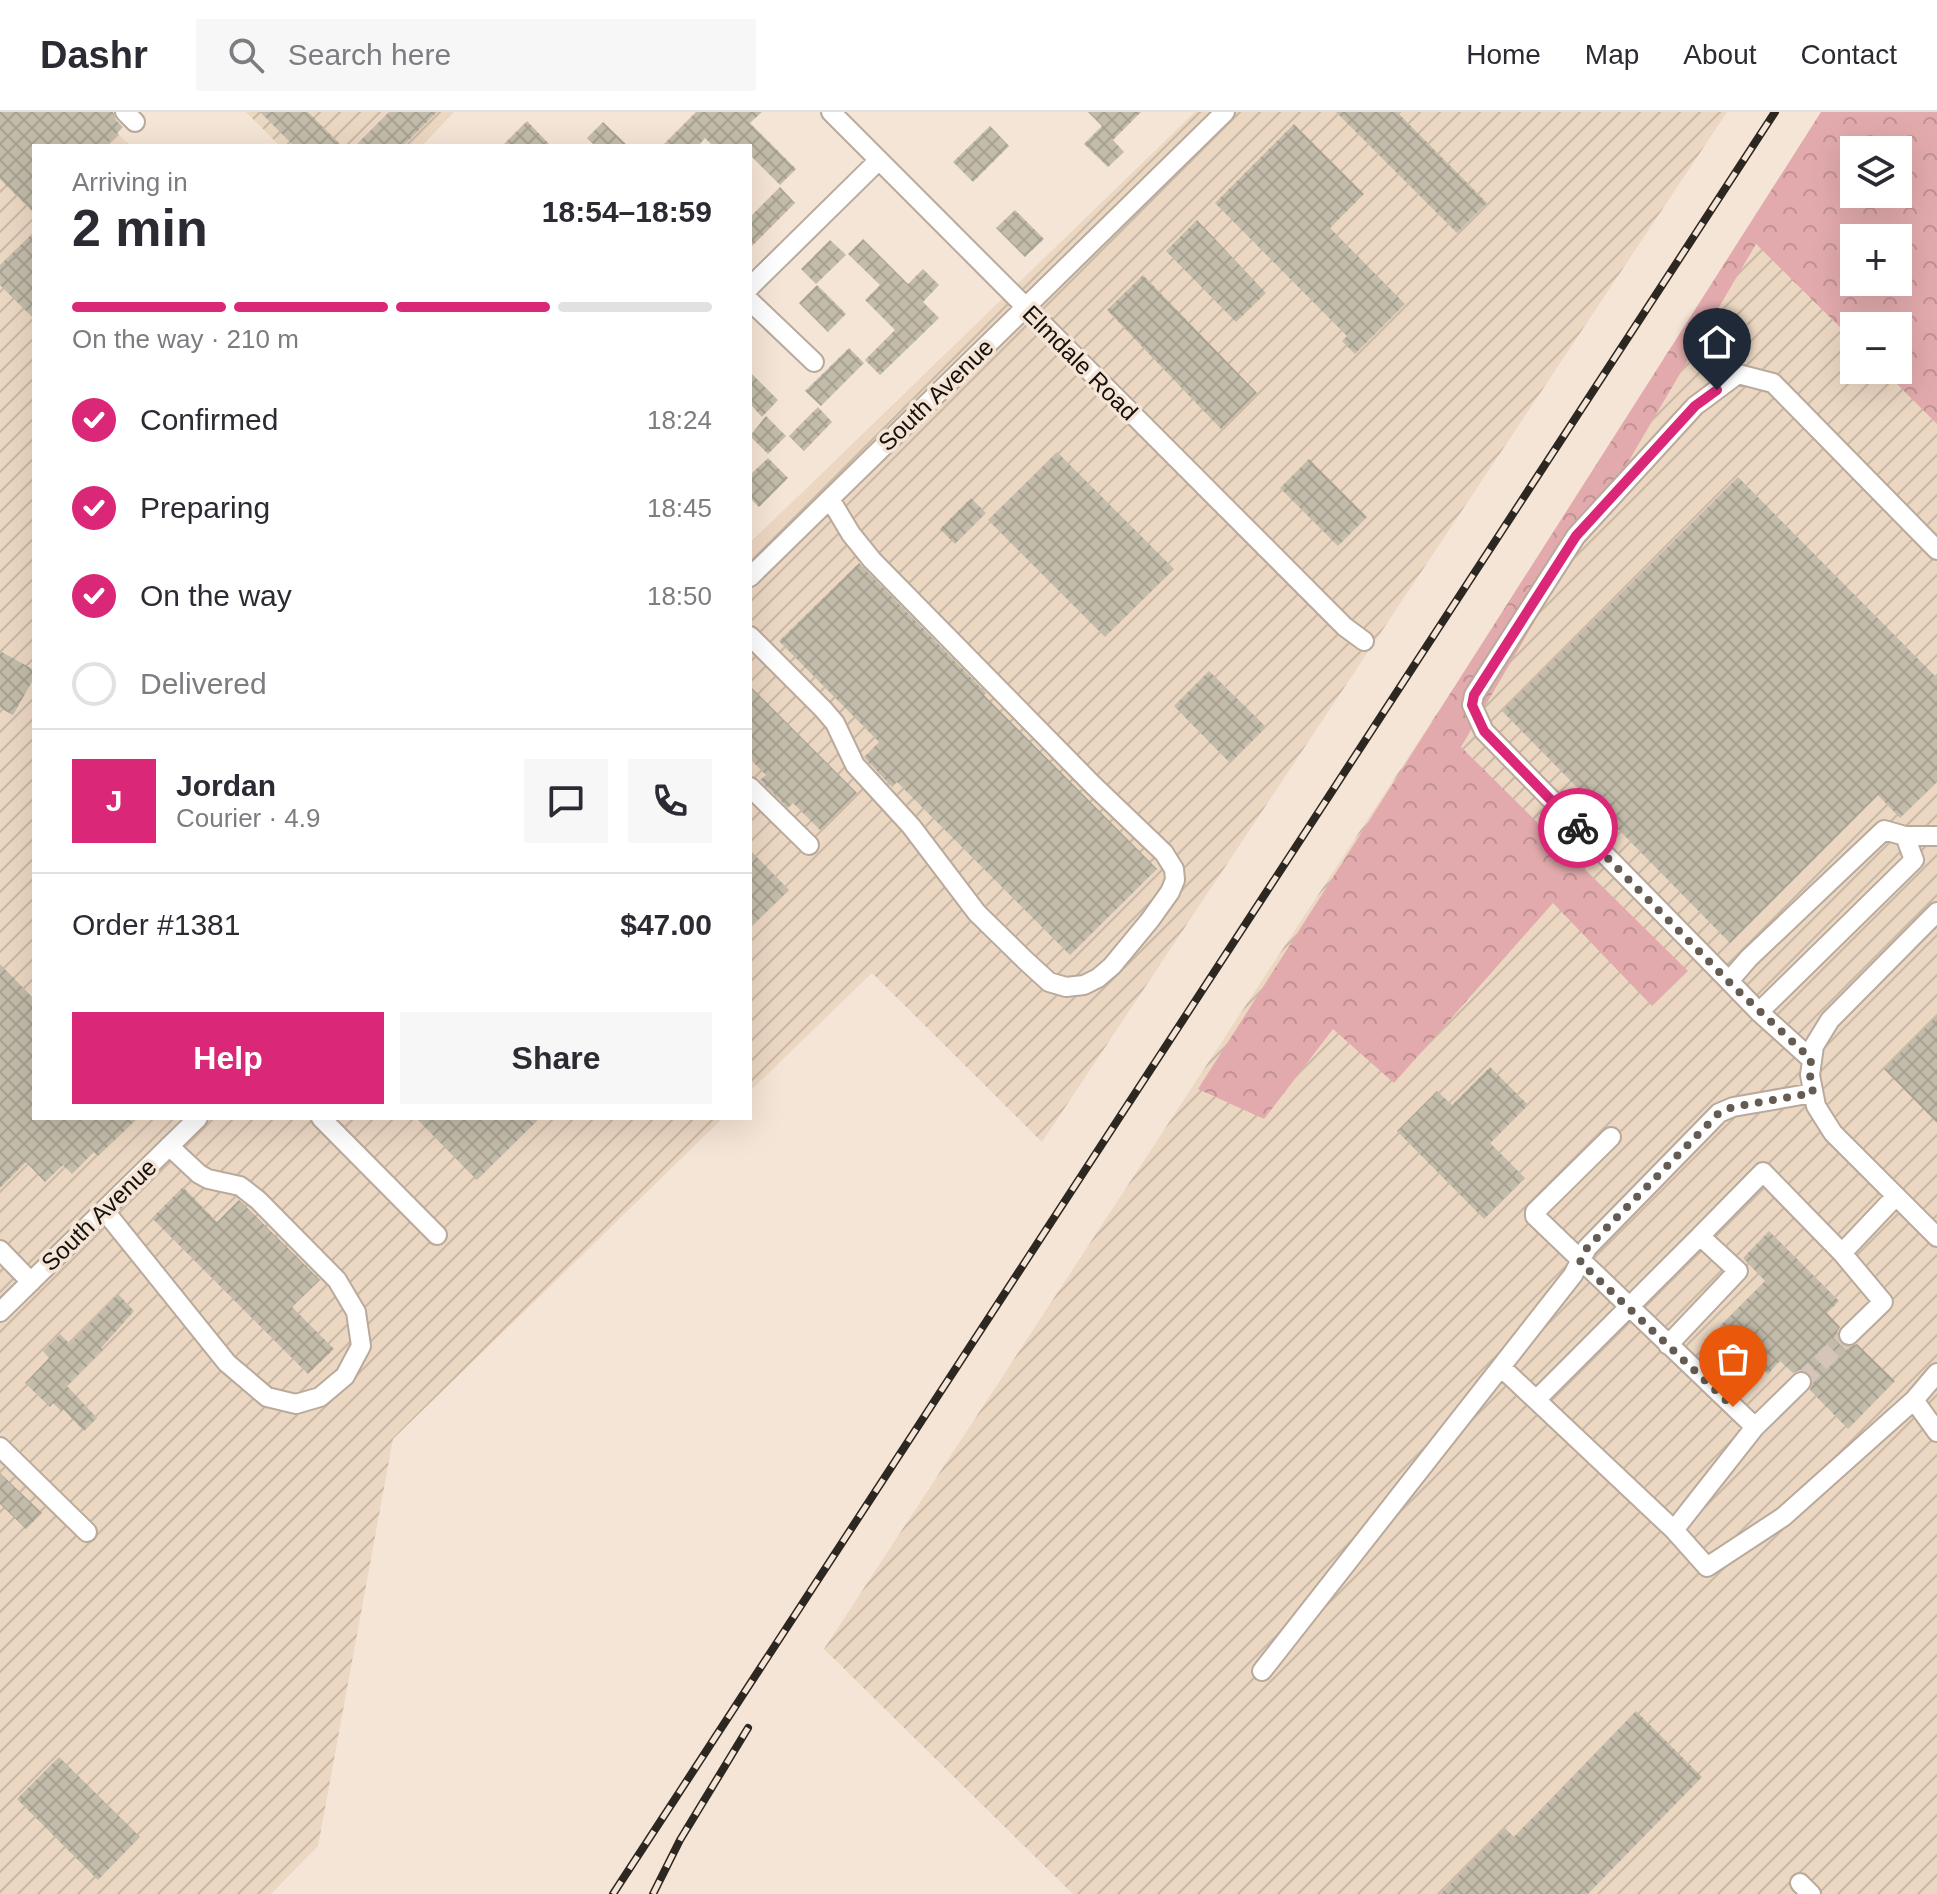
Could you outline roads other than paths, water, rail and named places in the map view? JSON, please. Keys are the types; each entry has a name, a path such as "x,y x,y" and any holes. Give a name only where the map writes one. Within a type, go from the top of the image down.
{"street":[{"name":"Elmdale Road","path":"831,112 1331,612 1364,641"},
{"name":"South Avenue","path":"752,575 1025,308 1215,115"},
{"path":"752,285 879,160"},
{"path":"752,303 814,362"},
{"path":"1811,1059 1759,1012 1484,731 1472,705 1474,695 1576,536 1695,406 1738,374 1773,383 1937,550"},
{"path":"752,638 835,723 855,765 911,826 977,913 1049,982 1066,987 1084,985 1098,978 1131,943 1170,892 1175,880 1174,869 1164,853 872,560 830,499"},
{"path":"752,789 809,845"},
{"path":"1729,981 1749,958 1884,830 1905,836 1937,836"},
{"path":"1759,1012 1914,860 1905,836"},
{"path":"1937,912 1830,1020 1821,1032 1811,1059 1810,1075 1823,1119 1833,1133 1937,1237"},
{"path":"1262,1671 1573,1275 1587,1248 1719,1113 1733,1107 1813,1093"},
{"name":"South Avenue","path":"0,1312 196,1120"},
{"path":"323,1120 437,1235"},
{"path":"1611,1137 1535,1212 1535,1216 1755,1427"},
{"path":"104,1210 227,1363 267,1397 296,1404 320,1397 345,1376 361,1346 356,1312 337,1280 258,1200 240,1186 199,1174 169,1146"},
{"path":"1536,1400 1763,1172 1842,1253 1883,1302 1849,1335"},
{"path":"1842,1253 1896,1196"},
{"path":"1668,1345 1738,1271 1700,1236"},
{"path":"0,1250 31,1282"},
{"path":"1501,1367 1674,1530 1707,1567 1783,1517 1914,1400 1937,1373"},
{"path":"1674,1530 1755,1427 1801,1382"},
{"path":"1914,1400 1937,1432"},
{"path":"0,1447 87,1532"}],"tunnel":[{"path":"1801,1382 1849,1335"}],"railway":[{"path":"613,1894 1775,112"},
{"path":"653,1894 680,1840 748,1728"}]}
